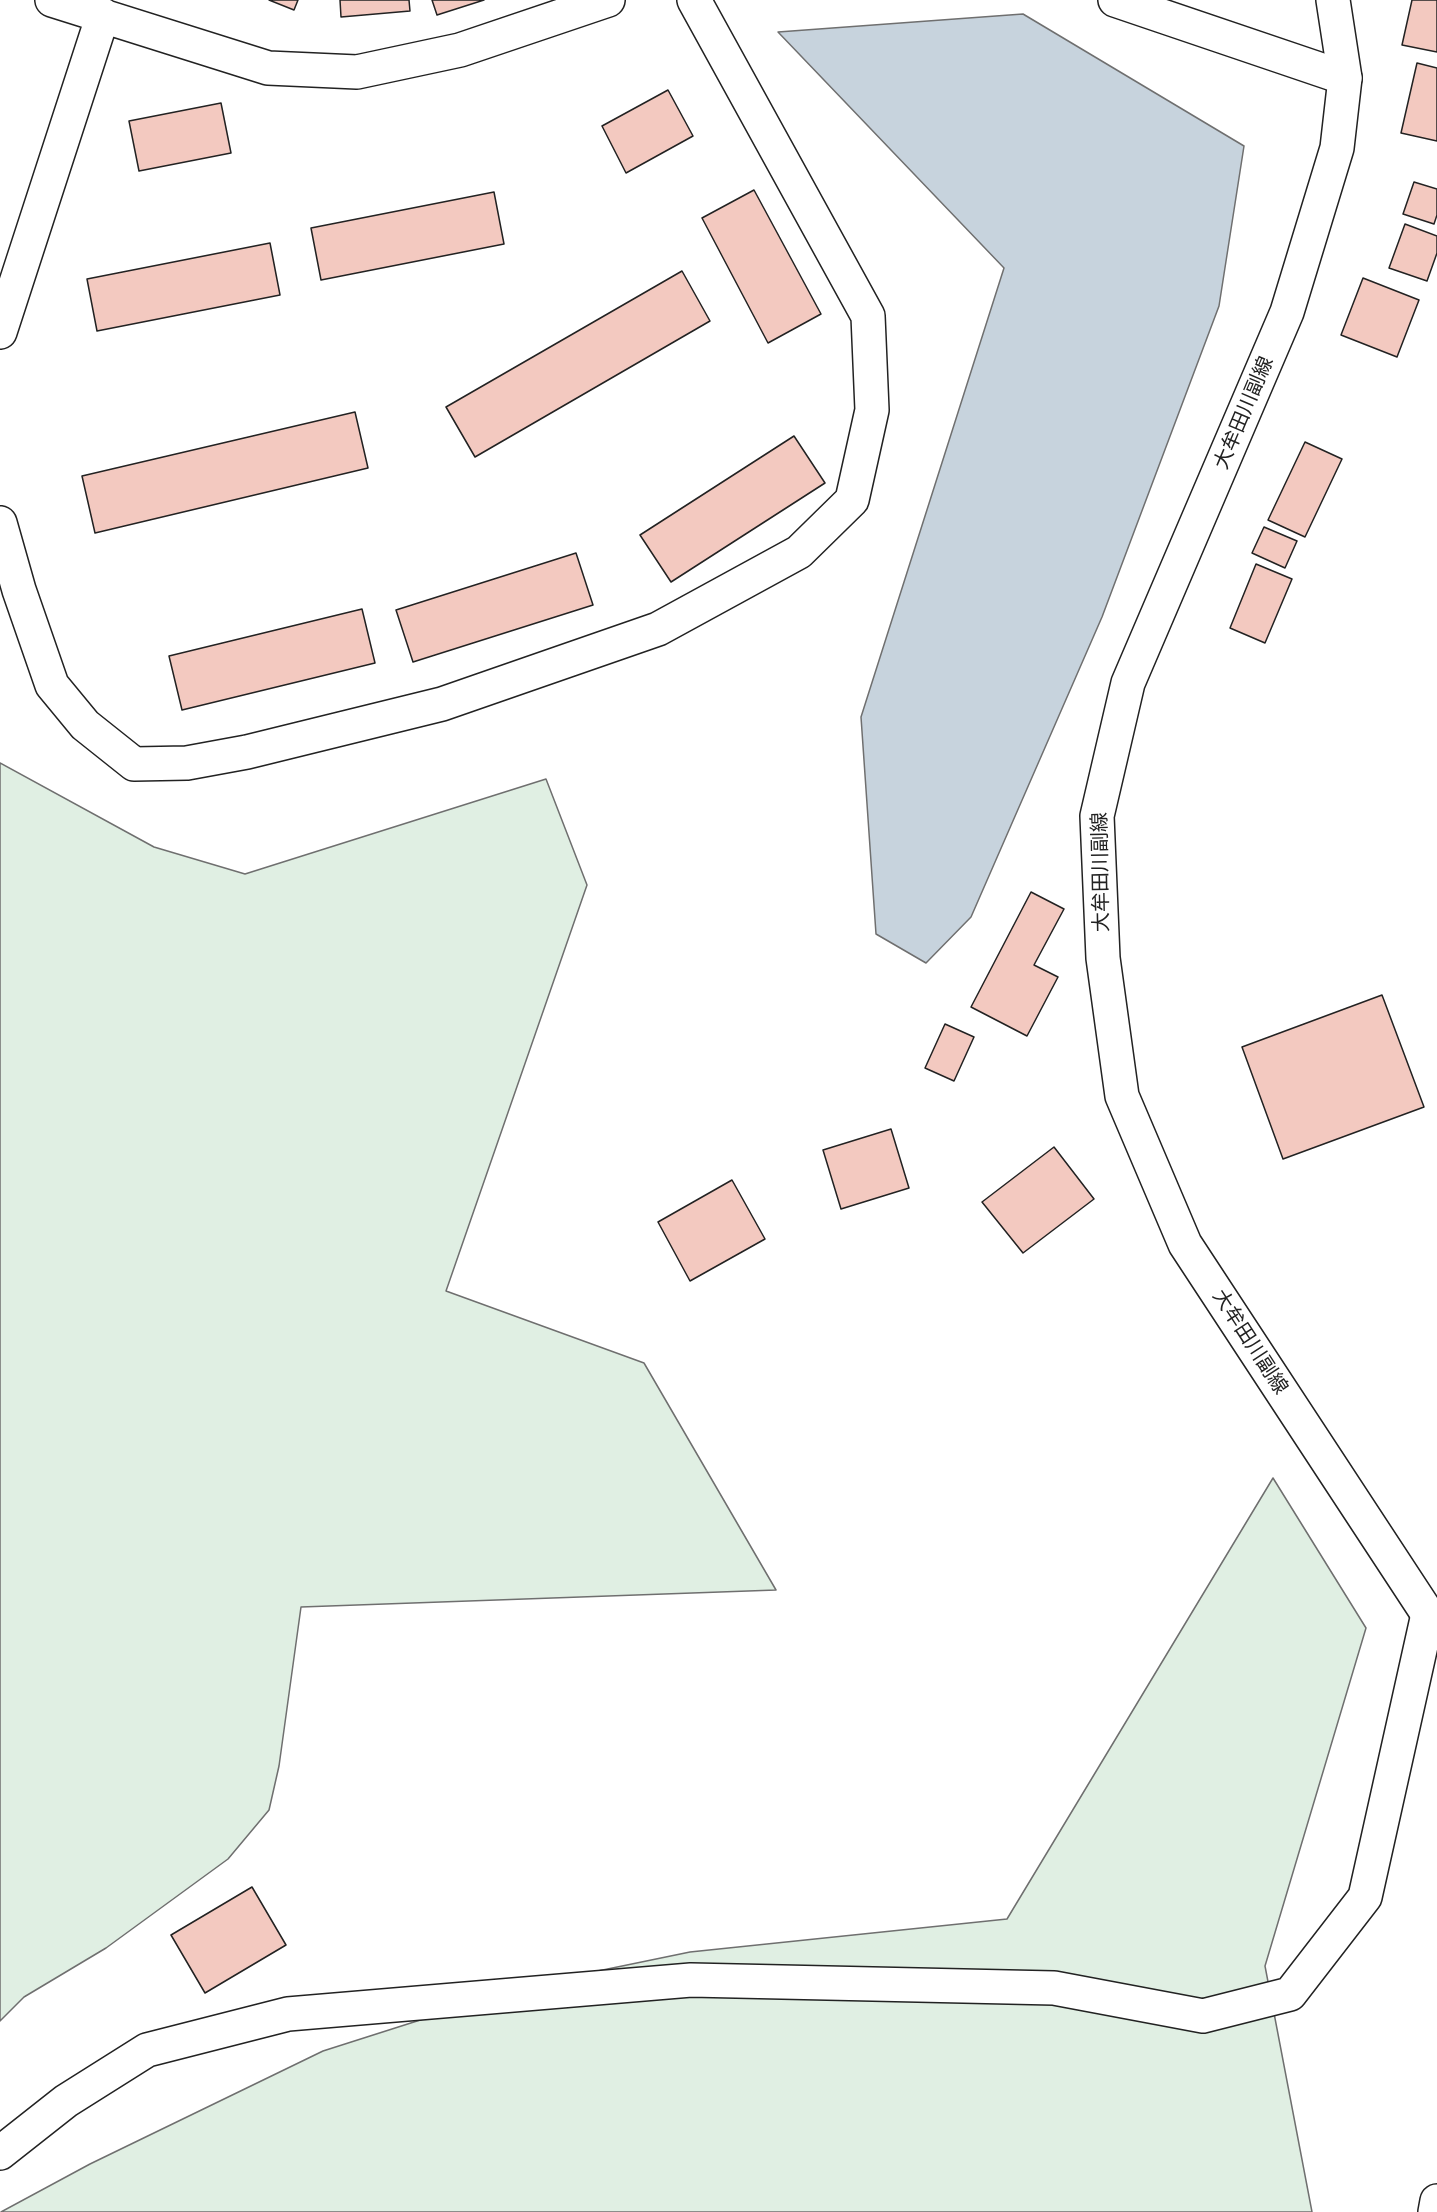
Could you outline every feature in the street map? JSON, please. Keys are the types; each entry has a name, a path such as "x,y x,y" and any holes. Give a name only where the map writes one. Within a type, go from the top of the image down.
{"street":[{"path":"52,0 268,68 357,72 460,50 608,0"},
{"path":"0,523 52,685 85,725 134,764 187,763 247,752 442,704 657,629 800,552 852,500 872,410 868,316 694,0"},
{"path":"1115,0 1345,78"},
{"name":"大牟田川副線","path":"1333,0 1345,78 1337,148 1287,312 1128,683 1097,816 1103,958 1122,1096 1185,1244 1432,1621"},
{"path":"0,332 103,15"},
{"path":"0,2153 66,2101 147,2050 288,2014 691,1980 1054,1988 1203,2016 1290,1994 1365,1897 1432,1621"},
{"path":"1436,2212 1437,2201"}],"green space":[{"path":"0,763 154,847 245,874 546,779 587,885 446,1291 644,1363 776,1590 301,1607 279,1766 269,1810 228,1859 106,1948 24,1997 0,2021"},
{"path":"1273,1478 1366,1628 1265,1966 1312,2212 1,2212 90,2164 323,2051 530,1985 690,1952 1007,1919"}],"shaded area":[{"path":"1023,14 1244,146 1219,306 1102,617 971,917 926,963 876,934 861,717 1004,268 778,32"}],"building":[{"path":"269,0 298,0 294,10"},
{"path":"340,0 409,0 410,11 341,17"},
{"path":"432,0 484,0 437,15"},
{"path":"1412,0 1437,0 1437,52 1402,45"},
{"path":"1417,63 1437,68 1437,141 1401,133"},
{"path":"668,90 693,136 626,173 602,126"},
{"path":"221,103 231,153 139,171 129,121"},
{"path":"1414,182 1437,189 1437,215 1434,224 1403,214"},
{"path":"754,190 821,314 768,343 702,218"},
{"path":"494,192 504,244 321,280 311,228"},
{"path":"1405,224 1437,236 1437,253 1427,281 1389,268"},
{"path":"270,243 280,295 97,331 87,279"},
{"path":"682,271 710,321 475,457 446,407"},
{"path":"1363,278 1419,300 1397,357 1341,335"},
{"path":"355,412 368,468 95,533 82,476"},
{"path":"794,436 825,483 671,582 640,535"},
{"path":"1305,442 1342,459 1305,537 1268,520"},
{"path":"1264,527 1297,541 1285,568 1252,553"},
{"path":"576,553 593,605 413,662 396,610"},
{"path":"1256,564 1292,579 1265,643 1230,628"},
{"path":"362,609 375,663 182,710 169,656"},
{"path":"1031,892 1064,909 1034,965 1058,977 1027,1036 971,1007"},
{"path":"1382,995 1424,1107 1283,1159 1242,1047"},
{"path":"945,1024 974,1037 954,1081 925,1068"},
{"path":"891,1129 909,1188 841,1209 823,1150"},
{"path":"1054,1147 1094,1199 1023,1253 982,1202"},
{"path":"732,1180 765,1239 690,1281 658,1222"},
{"path":"252,1887 286,1945 205,1993 171,1935"}]}
